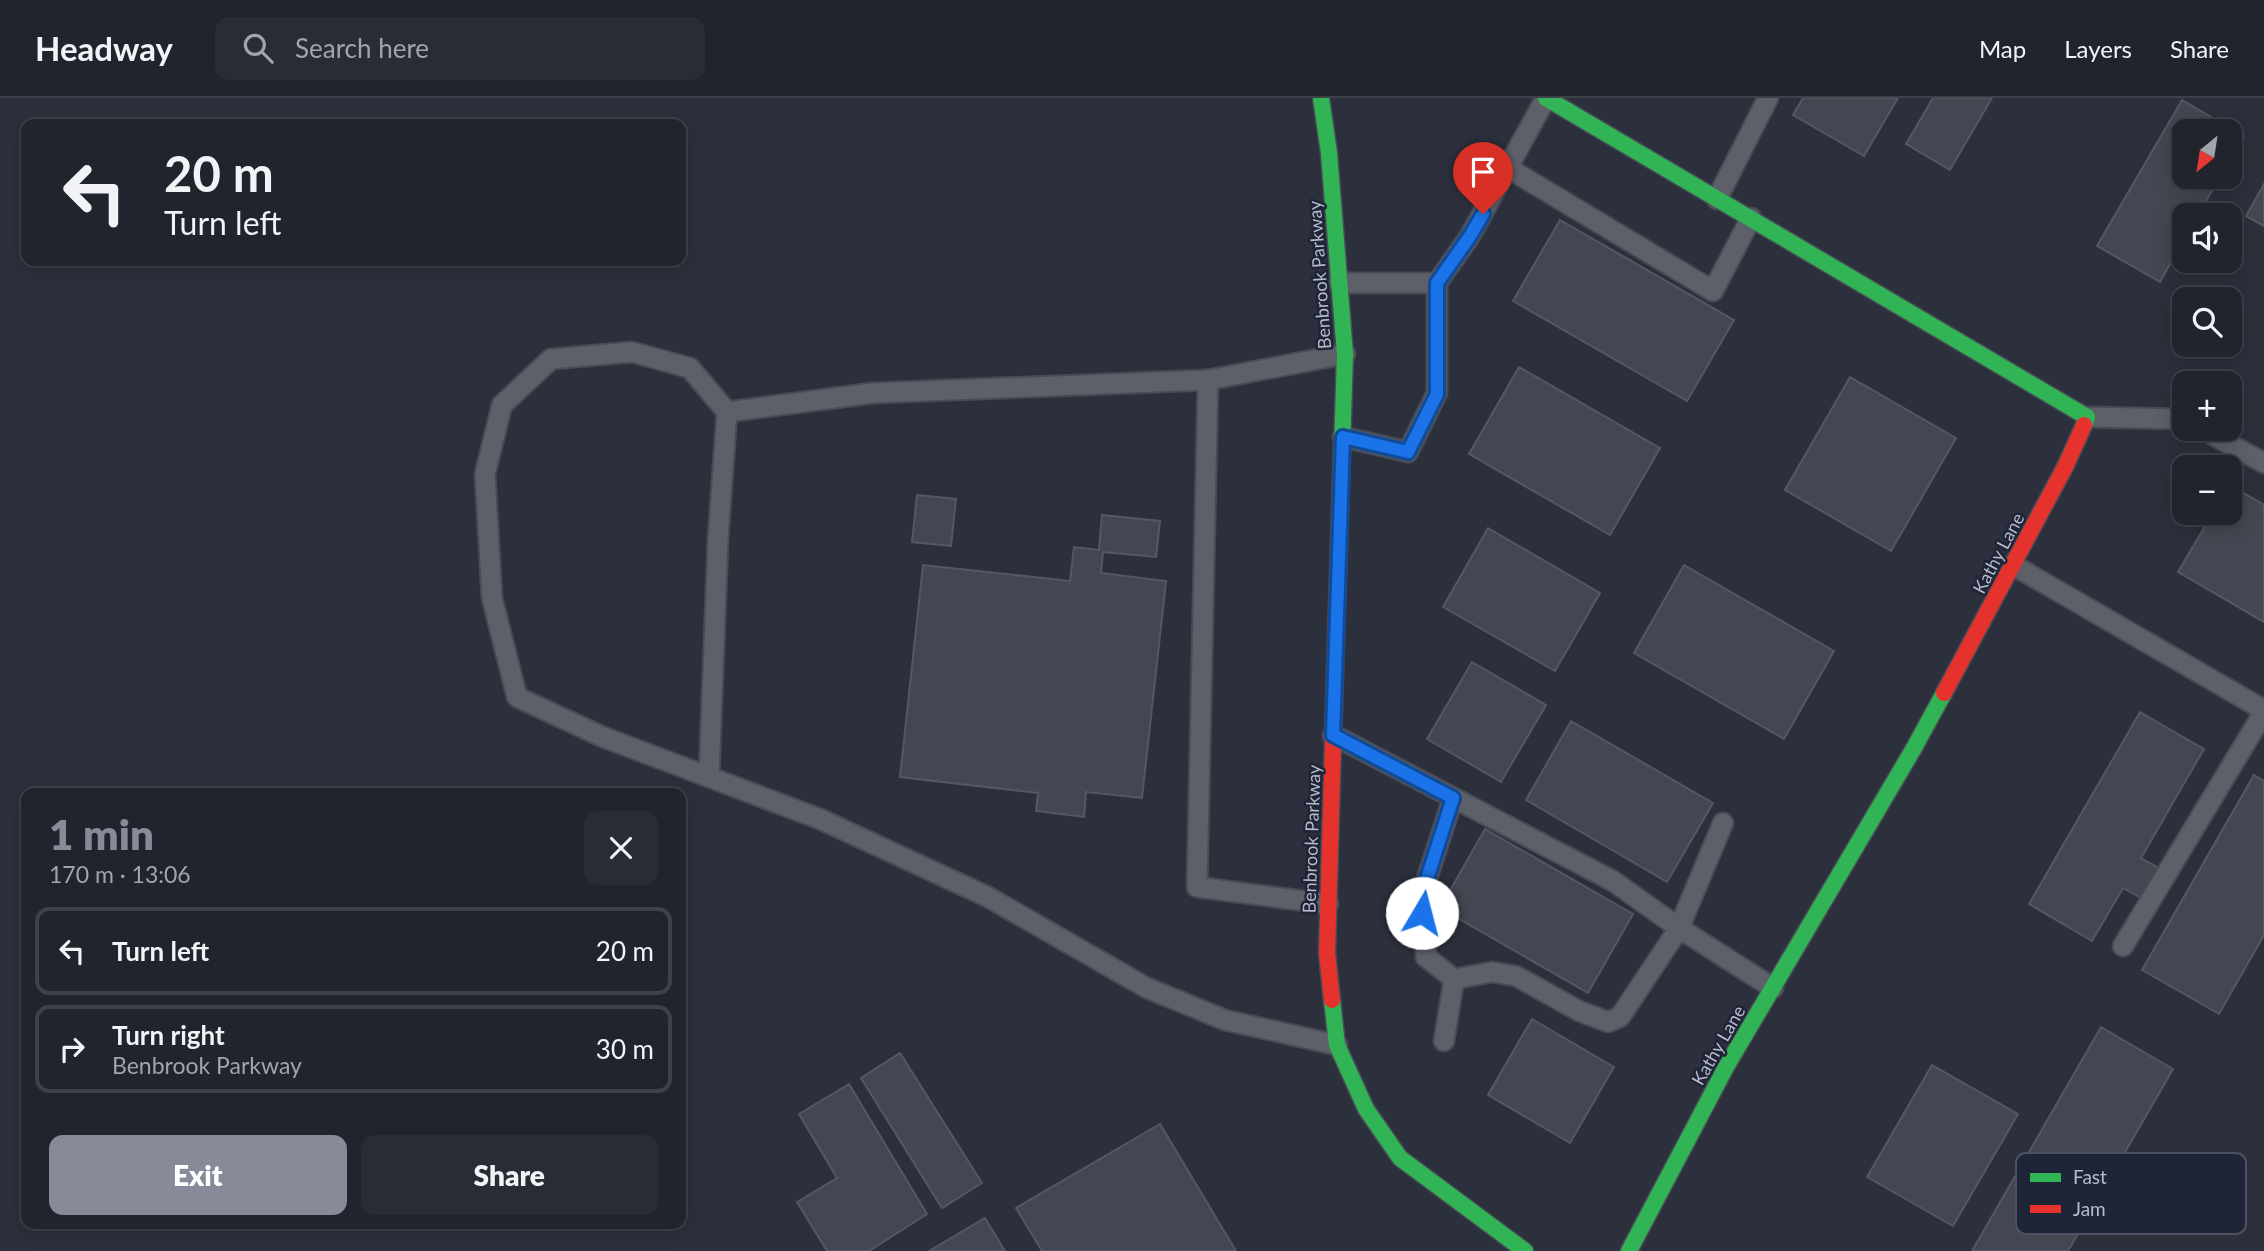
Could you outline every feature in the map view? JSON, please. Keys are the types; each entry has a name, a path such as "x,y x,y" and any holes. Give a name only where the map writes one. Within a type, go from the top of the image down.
{"street":[{"name":"Benbrook Parkway","path":"1321,98 1329,153 1345,354 1327,953 1337,1045 1366,1108 1400,1158 1525,1251"},
{"path":"1546,98 2087,417"},
{"name":"Kathy Lane","path":"1629,1251 1726,1067 1914,748 2065,467 2087,417"}],"lane":[{"path":"1343,437 1408,452 1437,394 1437,283 1470,236 1546,98"},
{"path":"1717,198 1768,98"},
{"path":"1508,167 1713,291 1751,218"},
{"path":"1339,283 1437,283"},
{"path":"709,777 718,539 727,412 690,368 632,352 551,359 502,405 485,474 492,598 517,697 603,737 820,819 988,897 1147,988 1225,1020 1337,1045"},
{"path":"727,412 873,393 1208,380 1345,354"},
{"path":"1208,380 1197,887 1328,904"},
{"path":"2087,417 2172,419"},
{"path":"2224,441 2264,463"},
{"path":"2013,565 2264,711 2123,946"},
{"path":"1333,735 1613,881 1679,928 1773,988"},
{"path":"1453,798 1423,891 1426,957 1454,979 1492,972 1516,976 1579,1011 1608,1022 1620,1017 1679,928 1723,823"},
{"path":"1444,1041 1454,979"}],"building":[{"path":"1803,98 1898,98 1864,156 1793,115"},
{"path":"1933,98 1992,98 1950,170 1906,144"},
{"path":"2182,100 2215,119 2172,119 2172,189 2213,189 2205,203 2172,203 2172,260 2160,282 2097,246"},
{"path":"2264,184 2264,226 2246,216"},
{"path":"1560,220 1734,320 1687,401 1513,301"},
{"path":"1519,367 1660,448 1610,535 1469,454"},
{"path":"1850,377 1956,438 1891,551 1785,490"},
{"path":"2242,492 2264,505 2264,622 2178,572 2206,525 2242,525"},
{"path":"917,495 956,499 951,546 912,542"},
{"path":"1102,515 1160,521 1156,557 1103,552 1101,573 1166,581 1142,798 1086,792 1084,817 1036,811 1038,793 900,777 923,565 1070,581 1074,547 1099,550"},
{"path":"1488,528 1600,593 1555,671 1443,607"},
{"path":"1684,565 1834,651 1784,739 1634,653"},
{"path":"1472,662 1546,705 1501,782 1427,739"},
{"path":"2140,712 2204,749 2141,858 2159,868 2141,898 2123,888 2092,941 2029,904"},
{"path":"1571,721 1713,803 1667,882 1526,800"},
{"path":"2254,775 2264,781 2264,935 2219,1014 2142,970"},
{"path":"1485,829 1633,914 1588,993 1440,908"},
{"path":"1532,1019 1614,1067 1570,1143 1488,1095"},
{"path":"2101,1027 2173,1069 2125,1153 2028,1153"},
{"path":"900,1053 982,1183 942,1208 861,1078"},
{"path":"1932,1065 2018,1114 1953,1226 1867,1177"},
{"path":"849,1084 927,1214 869,1251 827,1251 797,1202 837,1178 799,1114"},
{"path":"1160,1124 1236,1251 1042,1251 1016,1208"},
{"path":"2016,1175 2016,1234 2078,1234 2068,1251 1972,1251"},
{"path":"985,1218 1005,1251 929,1251"}],"traffic: fast":[{"path":"1321,98 1329,153 1345,354 1335,671"},
{"path":"1546,98 2087,417 2084,425"},
{"path":"1629,1251 1726,1067 1944,693"},
{"path":"1332,1000 1337,1045 1366,1109 1400,1158 1525,1251"}],"traffic: jam":[{"path":"1944,693 2065,467 2084,425"},
{"path":"1332,1000 1327,953 1335,671"}],"route":[{"path":"1422,913 1423,891 1453,798 1333,735 1343,437 1408,452 1437,394 1437,283 1483,214"}]}
